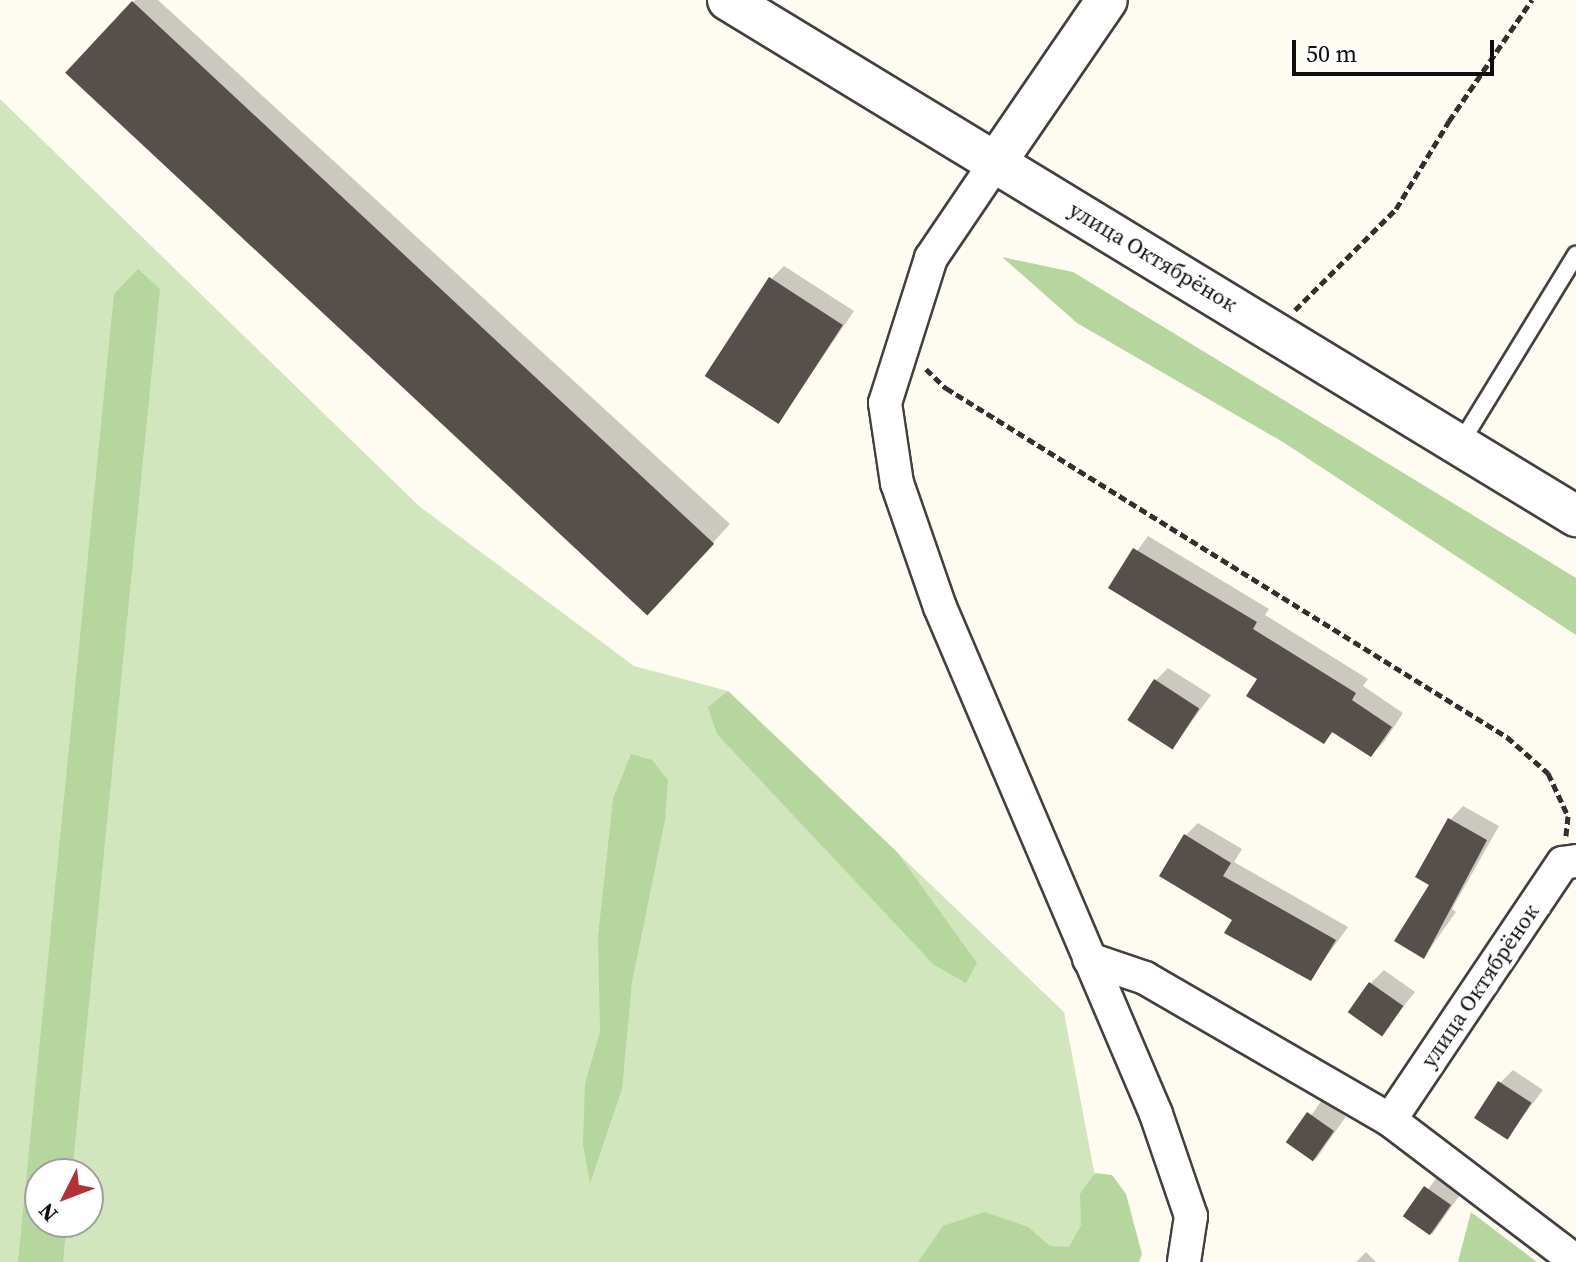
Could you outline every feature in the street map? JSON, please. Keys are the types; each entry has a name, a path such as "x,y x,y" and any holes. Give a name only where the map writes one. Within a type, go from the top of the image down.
{"street":[{"name":"улица Октябрёнок","path":"728,0 1576,516"},
{"path":"1107,0 931,258 885,403 897,483 940,607 1182,1185 1191,1216 1184,1262"},
{"name":"улица Октябрёнок","path":"1390,1120 1569,862"},
{"path":"1089,959 1145,978 1390,1120 1576,1261"}],"lane":[{"path":"1460,444 1576,255"}],"path":[{"path":"1274,330 1396,209 1449,121 1532,0"},
{"path":"902,347 946,388 1507,737 1548,773 1568,816 1569,862"}],"green space":[{"path":"0,99 419,506 634,666 728,691 1064,1012 1111,1262 0,1262"},
{"path":"1002,257 1073,272 1576,578 1576,635 1283,442 1077,323"},
{"path":"138,269 160,289 74,1158 28,1158 114,294"},
{"path":"728,691 897,852 977,963 966,983 934,965 717,734 708,707"},
{"path":"631,754 652,760 668,780 665,820 632,982 622,1089 590,1183 583,1145 585,1084 600,1032 598,937 613,799"},
{"path":"1095,1173 1112,1175 1126,1194 1142,1254 1139,1262 918,1262 943,1226 985,1212 1028,1227 1050,1246 1069,1247 1081,1225 1080,1194"},
{"path":"24,1202 24,1238 65,1238 63,1262 18,1262"},
{"path":"1471,1212 1537,1262 1458,1262"}],"building":[{"path":"132,1 714,544 647,616 65,73"},
{"path":"769,277 843,325 779,424 705,376"},
{"path":"1133,548 1257,622 1253,629 1356,693 1352,700 1392,727 1371,757 1332,732 1324,744 1246,696 1257,679 1108,588"},
{"path":"1154,679 1199,708 1173,750 1127,720"},
{"path":"1448,818 1487,840 1424,959 1394,941 1429,885 1415,877"},
{"path":"1184,834 1231,863 1223,876 1336,940 1311,981 1224,933 1232,920 1159,876"},
{"path":"1369,982 1403,1006 1382,1036 1348,1012"},
{"path":"1498,1081 1532,1103 1508,1140 1474,1118"},
{"path":"1307,1112 1334,1131 1313,1161 1286,1142"},
{"path":"1424,1186 1451,1205 1430,1235 1403,1216"}]}
